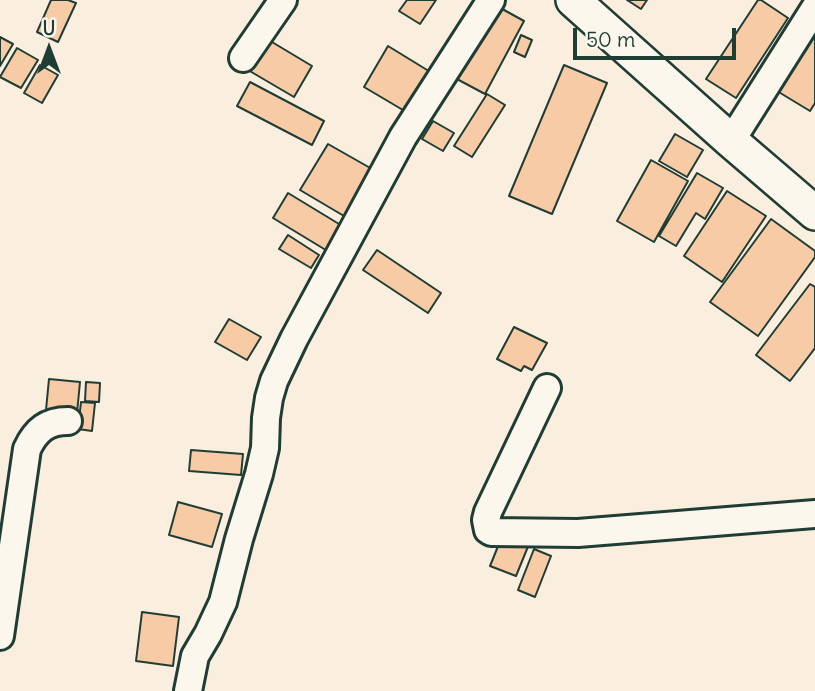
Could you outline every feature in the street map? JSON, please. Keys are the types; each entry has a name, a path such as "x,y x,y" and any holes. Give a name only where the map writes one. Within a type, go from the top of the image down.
{"main road":[{"path":"574,0 815,213"}],"street":[{"path":"243,58 283,0"},
{"path":"188,691 195,656 223,602 259,474 265,448 269,398 274,381 403,137 491,0"},
{"path":"731,141 815,8"},
{"path":"547,388 488,512 486,525 492,532 579,533 815,514"},
{"path":"0,636 27,449 45,425 68,421"}],"building":[{"path":"51,0 76,3 58,42 37,32"},
{"path":"407,0 436,0 420,24 399,11"},
{"path":"627,0 647,0 641,9"},
{"path":"758,0 788,18 736,98 706,79"},
{"path":"495,5 524,21 485,94 455,78"},
{"path":"812,33 815,35 815,103 810,111 777,91"},
{"path":"521,35 532,40 525,57 514,52"},
{"path":"0,37 13,44 0,66"},
{"path":"267,39 312,66 294,97 248,70"},
{"path":"388,46 432,73 408,113 364,87"},
{"path":"17,48 38,60 21,88 0,77"},
{"path":"40,65 58,75 42,103 24,93"},
{"path":"564,65 607,83 552,214 509,196"},
{"path":"250,82 324,121 312,145 237,106"},
{"path":"487,94 505,105 472,157 454,146"},
{"path":"433,121 454,133 443,151 422,139"},
{"path":"675,134 703,150 687,177 659,161"},
{"path":"328,144 372,169 344,216 300,190"},
{"path":"651,160 688,181 654,242 617,221"},
{"path":"697,173 723,188 705,219 696,213 676,246 659,236"},
{"path":"727,191 766,216 722,282 684,256"},
{"path":"288,193 344,227 329,252 273,218"},
{"path":"771,219 815,251 815,257 758,336 710,302"},
{"path":"288,235 319,255 311,268 279,249"},
{"path":"377,250 441,293 428,313 363,270"},
{"path":"810,284 815,287 815,348 790,381 756,355"},
{"path":"229,319 261,337 247,360 215,342"},
{"path":"514,327 547,343 532,370 524,366 521,371 497,359"},
{"path":"49,379 80,382 77,413 46,410"},
{"path":"86,382 100,383 99,402 85,401"},
{"path":"81,402 95,403 92,431 78,429"},
{"path":"191,450 243,454 241,475 189,471"},
{"path":"178,502 222,514 212,547 169,535"},
{"path":"503,534 529,544 516,576 490,566"},
{"path":"534,549 551,556 535,597 518,590"},
{"path":"142,612 179,617 173,666 136,661"}]}
